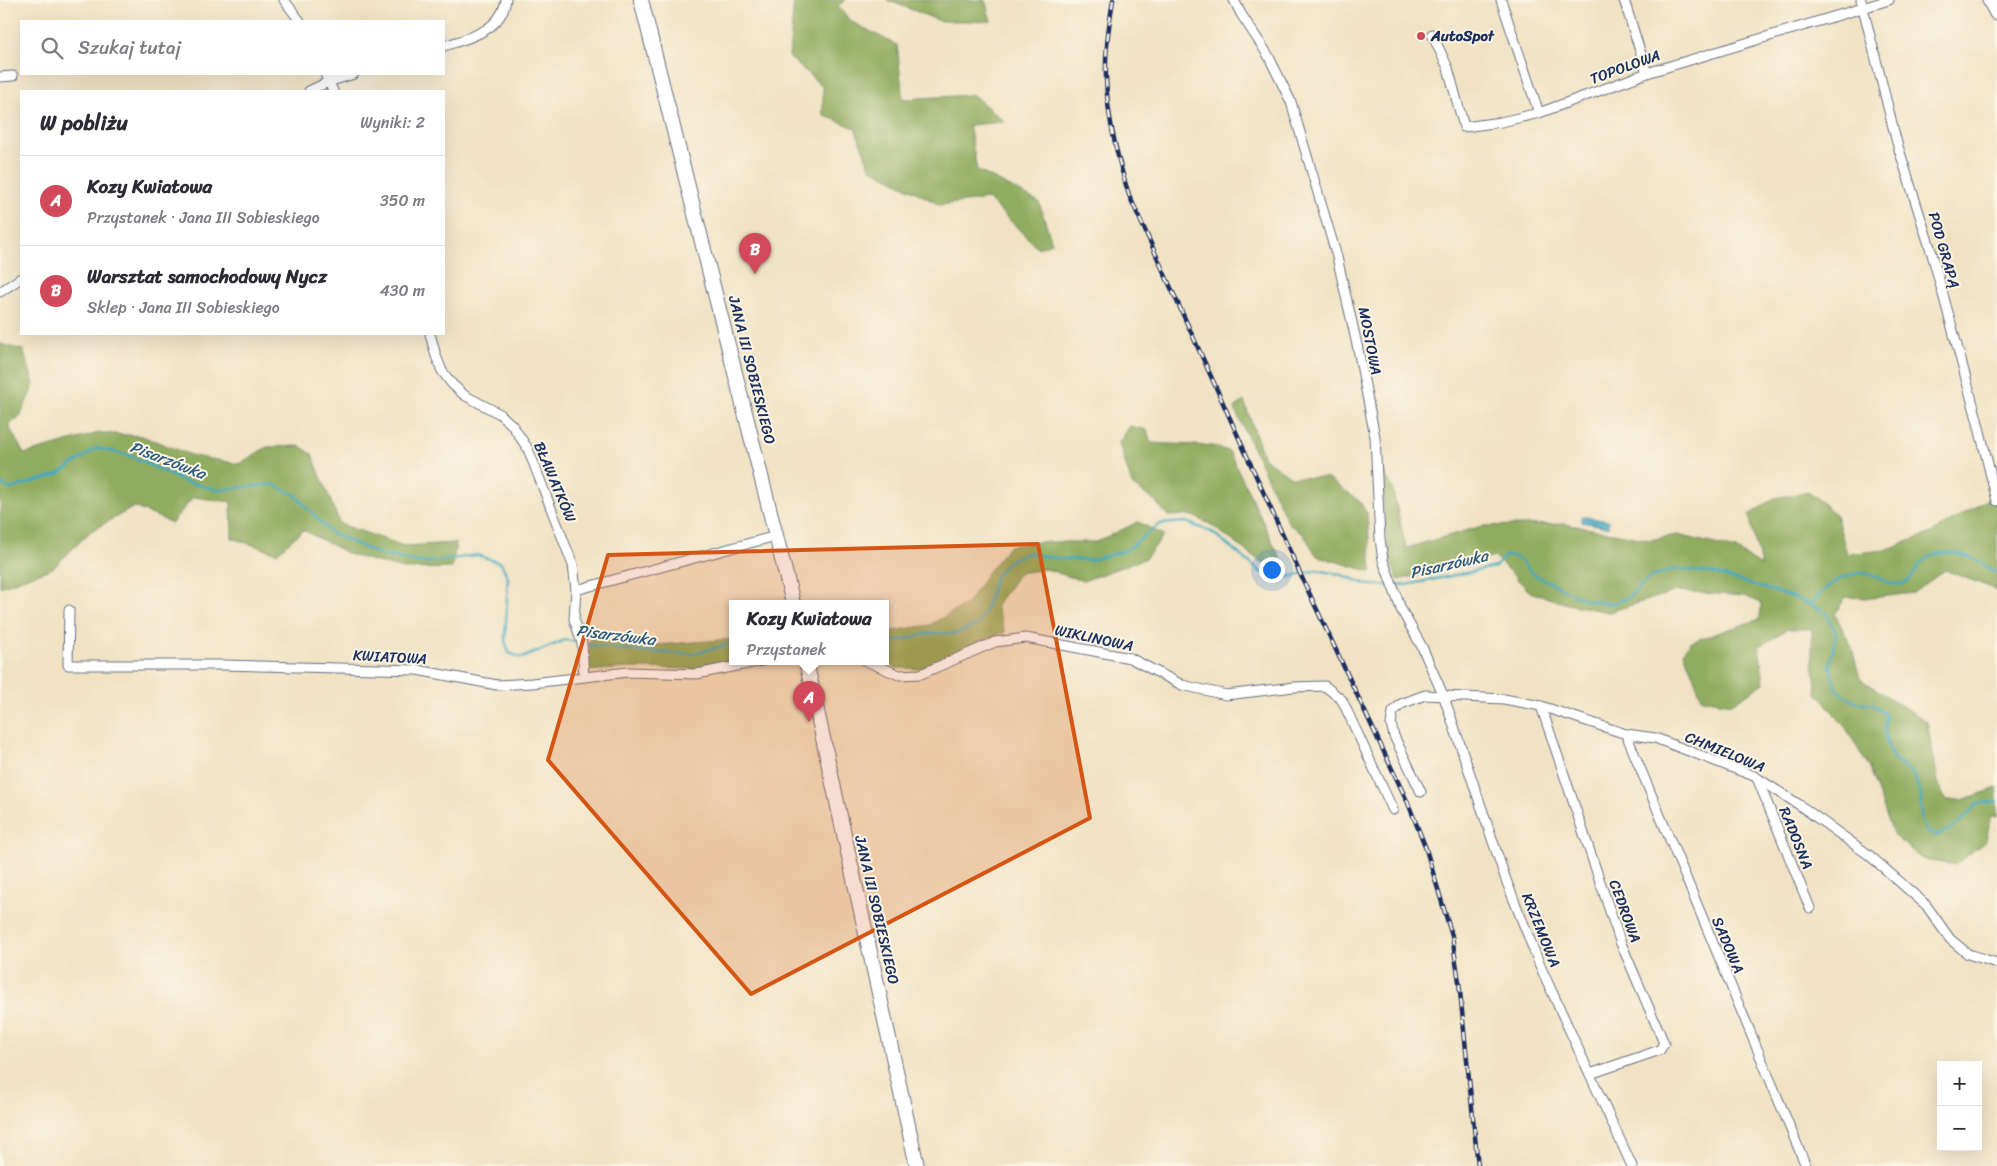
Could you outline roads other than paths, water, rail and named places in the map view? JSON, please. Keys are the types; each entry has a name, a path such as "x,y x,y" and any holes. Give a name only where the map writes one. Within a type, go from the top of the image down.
{"main road":[{"path":"1990,0 1997,12"}],"street":[{"path":"284,0 299,20"},
{"path":"445,46 472,37 492,27 506,0"},
{"name":"JANA III SOBIESKIEGO","path":"641,0 791,600"},
{"name":"MOSTOWA","path":"1234,0 1241,14 1268,54 1291,102 1337,257 1358,349 1375,437 1380,539 1383,560 1401,609 1422,647 1444,697"},
{"path":"1501,0 1539,113"},
{"path":"1624,0 1647,73"},
{"name":"TOPOLOWA","path":"1432,34 1448,68 1464,127 1501,122 1539,113 1647,73 1862,3 1889,0"},
{"name":"POD GRAPĄ","path":"1862,3 1897,143 1932,254 1977,419 1997,501"},
{"path":"310,90 326,78 347,75"},
{"path":"0,77 13,76"},
{"path":"326,78 332,90"},
{"path":"0,292 20,279"},
{"name":"BŁAWATKÓW","path":"430,335 442,371 452,384 464,395 500,414 512,425 528,449 573,565 576,590 574,619 582,642 584,678"},
{"path":"576,590 776,536"},
{"name":"KWIATOWA","path":"69,610 68,665 417,670 497,685 584,678 628,672 697,674 742,665"},
{"name":"WIKLINOWA","path":"875,665 899,675 921,674 995,642 1026,638 1130,658 1182,685 1226,694 1294,686 1325,686 1342,700 1393,810"},
{"name":"JANA III SOBIESKIEGO","path":"807,665 917,1166"},
{"path":"1421,792 1394,736 1391,724 1393,712 1401,704 1425,695 1444,697"},
{"name":"CHMIELOWA","path":"1444,697 1504,699 1542,706 1626,734 1655,738 1757,778 1798,804 1869,854 1926,904 1950,939 1968,954 1997,963"},
{"name":"KRZEMOWA","path":"1444,697 1510,889 1541,968 1632,1166"},
{"name":"CEDROWA","path":"1542,706 1573,805 1620,941 1664,1043 1660,1050 1590,1074"},
{"name":"SADOWA","path":"1626,734 1806,1166"},
{"name":"RADOSNA","path":"1757,778 1810,908"}],"water":[{"path":"1581,516 1609,521 1608,527 1582,522"}],"waterway":[{"name":"Pisarzówka","path":"0,483 10,489 59,474 97,448 131,456 183,481 219,490 273,484 295,495 331,533 381,555 426,563 477,555 501,563 508,578 505,641 509,653 522,658 565,640 579,642"},
{"name":"Pisarzówka","path":"889,640 898,641 929,633 955,634 977,625 986,609 996,575 1009,561 1028,553 1060,559 1091,560 1125,551 1160,524 1186,522 1212,532 1261,572 1273,576 1289,577 1317,570 1339,574 1369,585 1390,585"},
{"path":"1809,604 1831,584 1855,574 1865,573 1893,584 1904,583 1913,576 1923,561 1937,554 1952,553 1968,556 1997,573"},
{"name":"Pisarzówka","path":"1395,585 1406,585 1495,567 1505,556 1517,557 1533,574 1586,600 1611,604 1628,598 1650,577 1676,569 1713,573 1793,597 1824,611 1836,632 1830,666 1836,690 1855,702 1872,704 1886,715 1885,737 1893,759 1913,774 1921,794 1921,820 1927,833 1939,835 1955,827 1977,804 1997,801"},
{"name":"Pisarzówka","path":"584,643 641,652 694,654 729,644"}],"railway":[{"path":"1113,0 1106,67 1108,107 1113,137 1129,195 1303,580 1408,803 1425,846 1452,936 1459,982 1478,1166"}],"place":[{"name":"AutoSpot","path":"1421,36"},
{"name":"Warsztat samochodowy Nycz","path":"755,274"},
{"name":"Kozy Kwiatowa","path":"809,722"}]}
